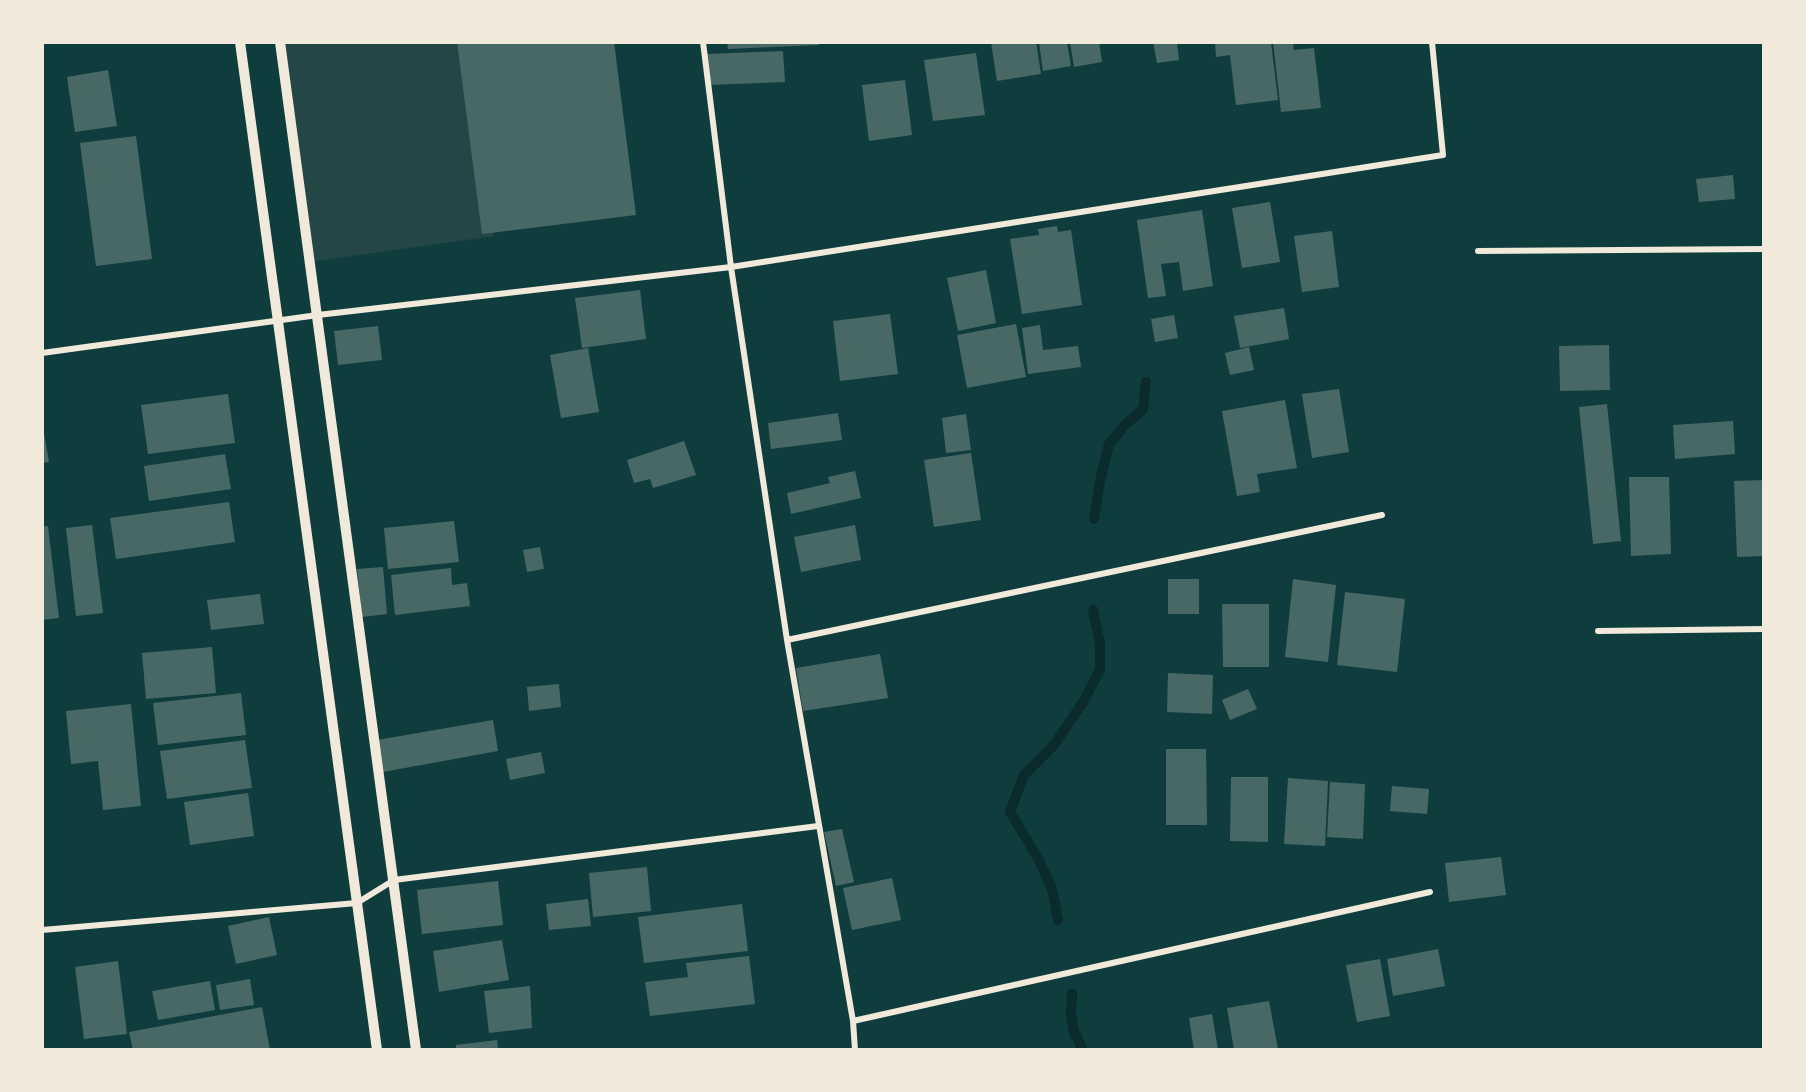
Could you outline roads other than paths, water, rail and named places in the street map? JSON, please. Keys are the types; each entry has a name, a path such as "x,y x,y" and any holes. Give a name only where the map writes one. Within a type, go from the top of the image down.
{"street":[{"path":"240,42 377,1050"},
{"path":"280,42 416,1050"},
{"path":"703,42 730,267 787,640 853,1021 855,1050"},
{"path":"42,354 318,315 730,267 1443,155 1432,42"},
{"path":"1478,251 1764,249"},
{"path":"787,640 1382,515"},
{"path":"1598,631 1764,629"},
{"path":"42,930 357,903 394,880 818,826"},
{"path":"853,1021 1430,892"}],"waterway":[{"path":"1094,519 1109,444 1143,409 1146,382"},
{"path":"1058,920 1052,889 1039,860 1010,812 1024,775 1054,745 1083,702 1100,670 1100,644 1093,610"},
{"path":"1072,994 1071,1013 1074,1032 1083,1050"}]}
